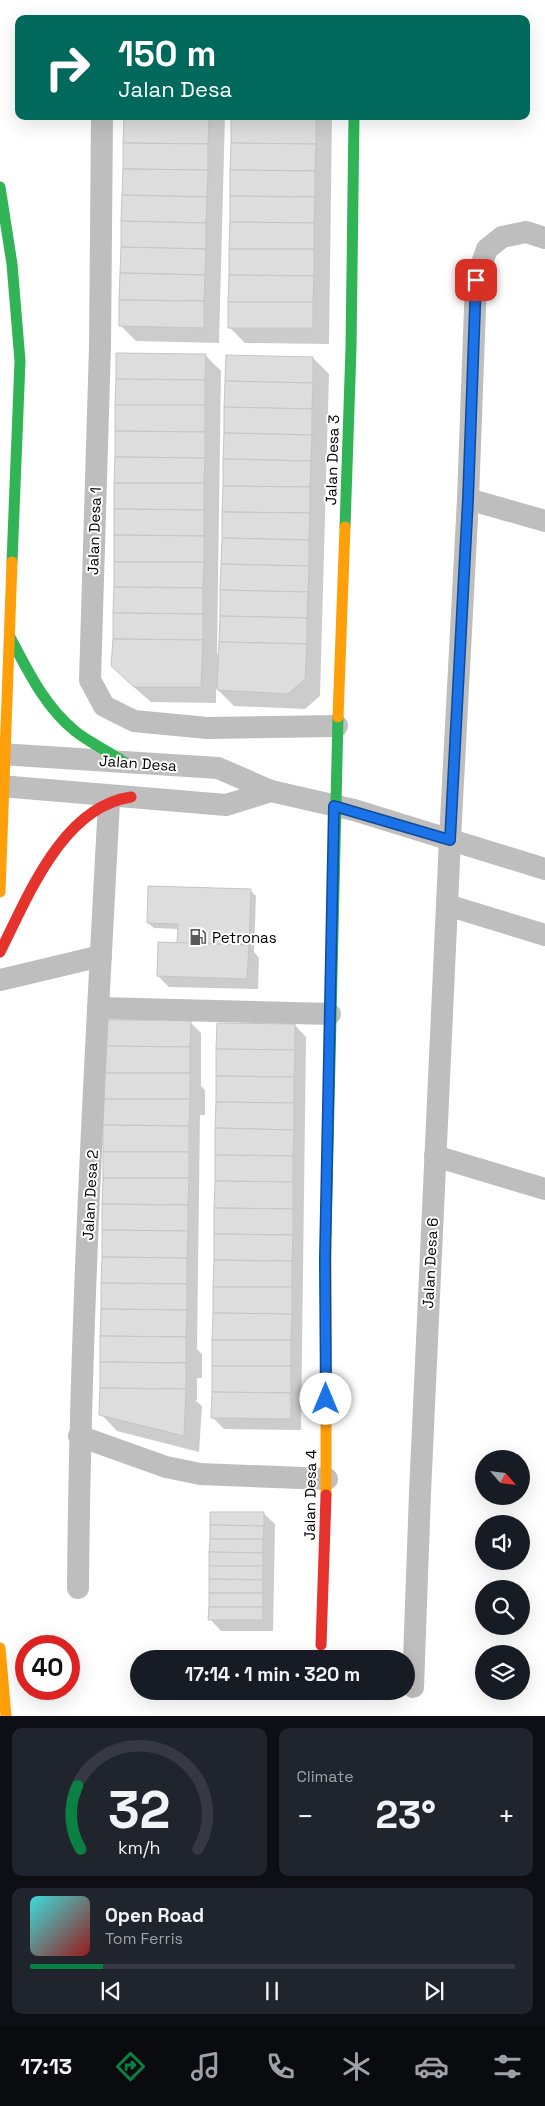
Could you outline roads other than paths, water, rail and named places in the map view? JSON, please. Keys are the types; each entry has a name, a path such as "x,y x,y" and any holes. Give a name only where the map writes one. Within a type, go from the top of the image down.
{"main road":[{"name":"Jalan Desa 3","path":"344,808 336,726 351,348 354,120"},
{"path":"0,187 12,264 20,361 3,755 0,892"},
{"path":"9,635 34,682 56,712 75,731 124,762"},
{"path":"0,952 51,857 68,835 92,813 109,802 131,797"},
{"name":"Jalan Desa 4","path":"321,1645 327,1479 325,1259 330,1014 344,808"},
{"path":"0,1648 6,1716"}],"street":[{"name":"Jalan Desa 1","path":"102,120 100,346 90,680 104,706 134,721 207,728 336,726"},
{"name":"Jalan Desa 6","path":"414,1650 435,1156 468,499 476,280 488,249 502,237 526,232 545,238"},
{"path":"468,499 545,521"},
{"name":"Jalan Desa","path":"3,755 218,768 271,790 344,808 545,868"},
{"path":"2,786 226,805 271,790"},
{"name":"Jalan Desa 2","path":"78,1588 79,1436 109,802"},
{"path":"447,905 545,935"},
{"path":"0,980 101,956"},
{"path":"98,1008 330,1014"},
{"path":"435,1156 545,1189"},
{"path":"79,1436 166,1467 200,1474 327,1479"}],"place":[{"name":"Petronas","path":"198,937"}]}
